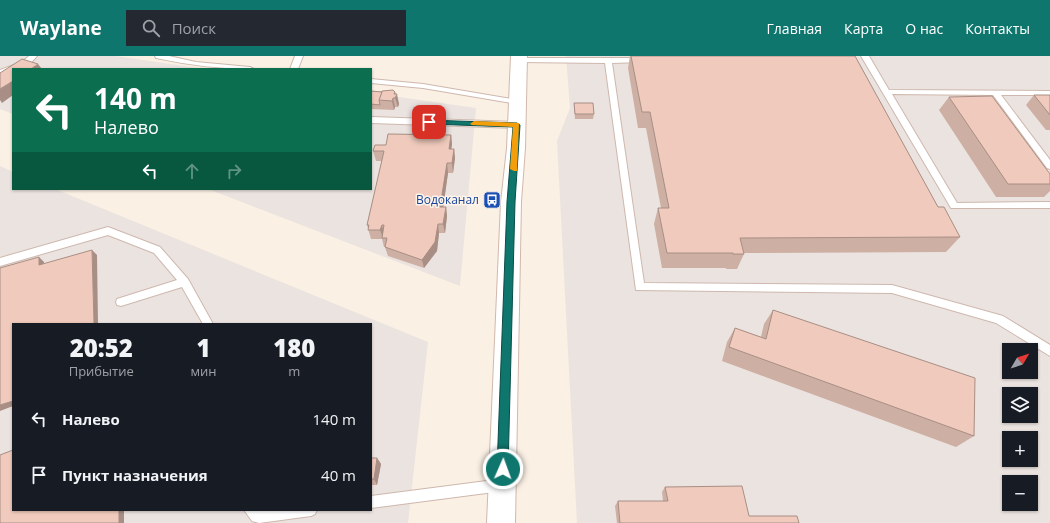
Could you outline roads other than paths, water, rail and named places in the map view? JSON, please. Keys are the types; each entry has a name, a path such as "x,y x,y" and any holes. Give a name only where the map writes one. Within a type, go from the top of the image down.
{"main road":[{"path":"501,523 511,202 517,125 519,58"}],"lane":[{"path":"14,68 25,64 33,56"},
{"path":"159,56 196,64 239,68"},
{"path":"294,68 299,56"},
{"path":"864,56 954,206 1050,206"},
{"path":"519,58 608,61 647,60"},
{"path":"608,61 640,287 892,289 999,319 1050,351"},
{"path":"191,68 196,64"},
{"path":"0,73 12,69"},
{"path":"372,81 422,86 518,102"},
{"path":"886,92 1050,93"},
{"path":"995,93 1050,166"},
{"path":"372,120 517,125"},
{"path":"0,262 108,232 158,250 184,282 207,323"},
{"path":"121,302 184,282"},
{"path":"372,502 502,485"},
{"path":"254,515 300,511"}],"place":[{"name":"Водоканал","path":"492,200"}]}
